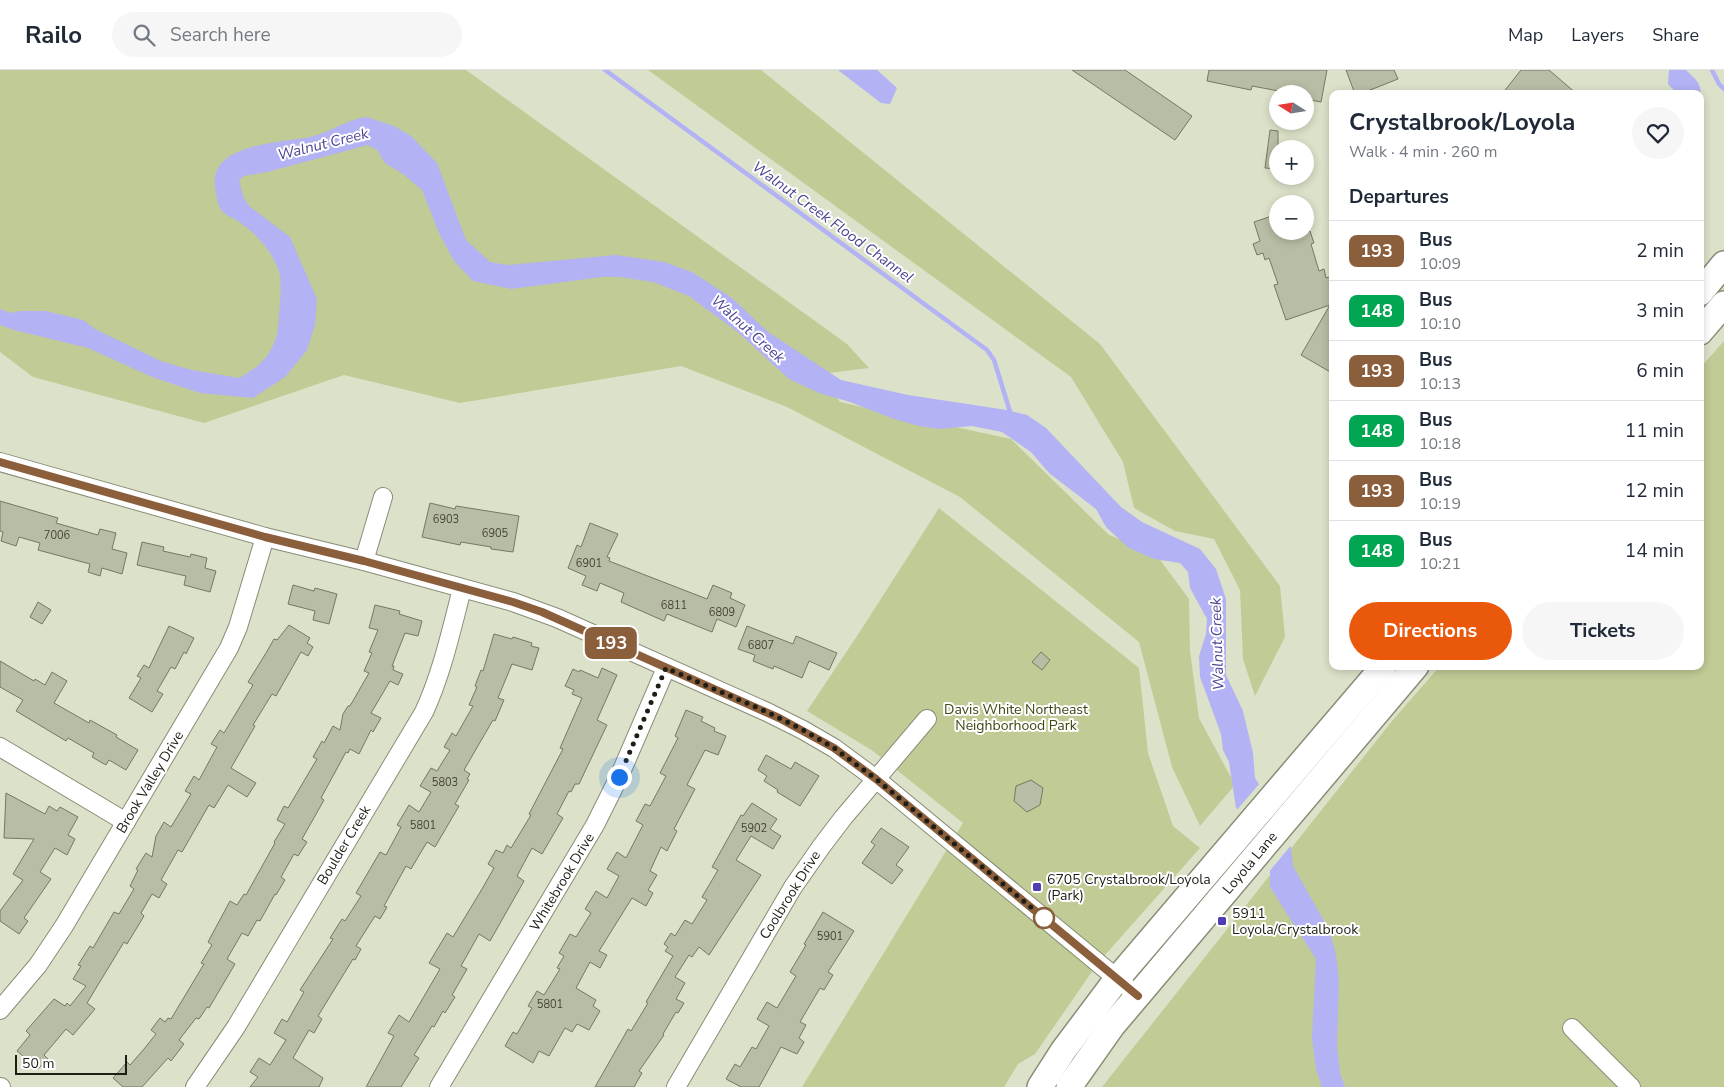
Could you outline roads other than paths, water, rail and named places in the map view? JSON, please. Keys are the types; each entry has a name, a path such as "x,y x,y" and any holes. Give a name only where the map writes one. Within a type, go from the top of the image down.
{"main road":[{"path":"1704,288 1724,264"},
{"path":"1704,327 1724,304"},
{"name":"Loyola Lane","path":"1069,1087 1096,1048 1235,880 1327,752 1350,706 1381,670"},
{"name":"Loyola Lane","path":"1040,1087 1063,1051 1117,979 1216,864 1327,752 1368,724 1413,670"},
{"path":"1350,706 1368,724"}],"street":[{"path":"0,462 265,537 364,561 513,602 557,618 767,712 834,748 876,779 1138,996"},
{"path":"364,561 383,497"},
{"name":"Brook Valley Drive","path":"0,1010 47,952 229,648 238,627 265,537"},
{"name":"Boulder Creek","path":"195,1087 236,1028 424,712 442,667 462,589"},
{"name":"Whitebrook Drive","path":"439,1087 596,825 666,668"},
{"name":"Coolbrook Drive","path":"676,1087 793,887 820,847 926,719"},
{"path":"0,747 126,822"},
{"path":"1572,1028 1631,1087"}],"water":[{"path":"838,70 877,70 897,88 890,104 881,103"},
{"path":"1669,70 1686,70 1699,84 1701,90 1675,90 1668,84"},
{"name":"Walnut Creek","path":"367,117 394,126 411,136 437,163 466,240 490,262 507,265 616,255 664,262 692,272 732,298 768,332 841,380 908,395 1007,410 1027,415 1046,428 1121,507 1142,522 1200,549 1216,569 1226,599 1226,675 1243,711 1253,753 1255,778 1289,831 1293,866 1329,930 1336,954 1339,980 1337,1046 1340,1073 1345,1087 1322,1087 1316,1069 1312,1038 1316,959 1270,887 1270,859 1264,836 1236,808 1229,762 1223,750 1221,734 1200,677 1199,656 1206,634 1207,619 1190,588 1188,572 1180,563 1154,559 1129,548 1106,527 1096,509 1049,473 1031,452 1002,432 972,426 938,429 919,426 819,393 789,379 739,333 689,296 653,282 619,277 602,277 511,289 473,281 454,261 439,233 422,190 403,174 385,163 377,150 368,145 267,172 244,176 239,180 243,196 249,206 290,237 317,299 315,325 307,350 285,377 253,398 200,393 152,377 88,348 0,325 0,309 11,313 46,311 83,320 95,329 163,362 192,370 239,378 264,360 273,345 278,326 281,283 279,271 270,252 256,236 238,221 225,214 220,208 215,185 217,171 224,161 236,153 266,144 310,137 352,120"}],"waterway":[{"name":"Walnut Creek Flood Channel","path":"605,70 987,350 994,360 1011,415"},
{"path":"1712,70 1719,84 1724,89"}],"place":[{"name":"6705 Crystalbrook/Loyola (Park)","path":"1037,887"},
{"name":"5911 Loyola/Crystalbrook","path":"1222,921"}],"park label":[{"name":"Davis White Northeast Neighborhood Park","path":"1016,718"}]}
